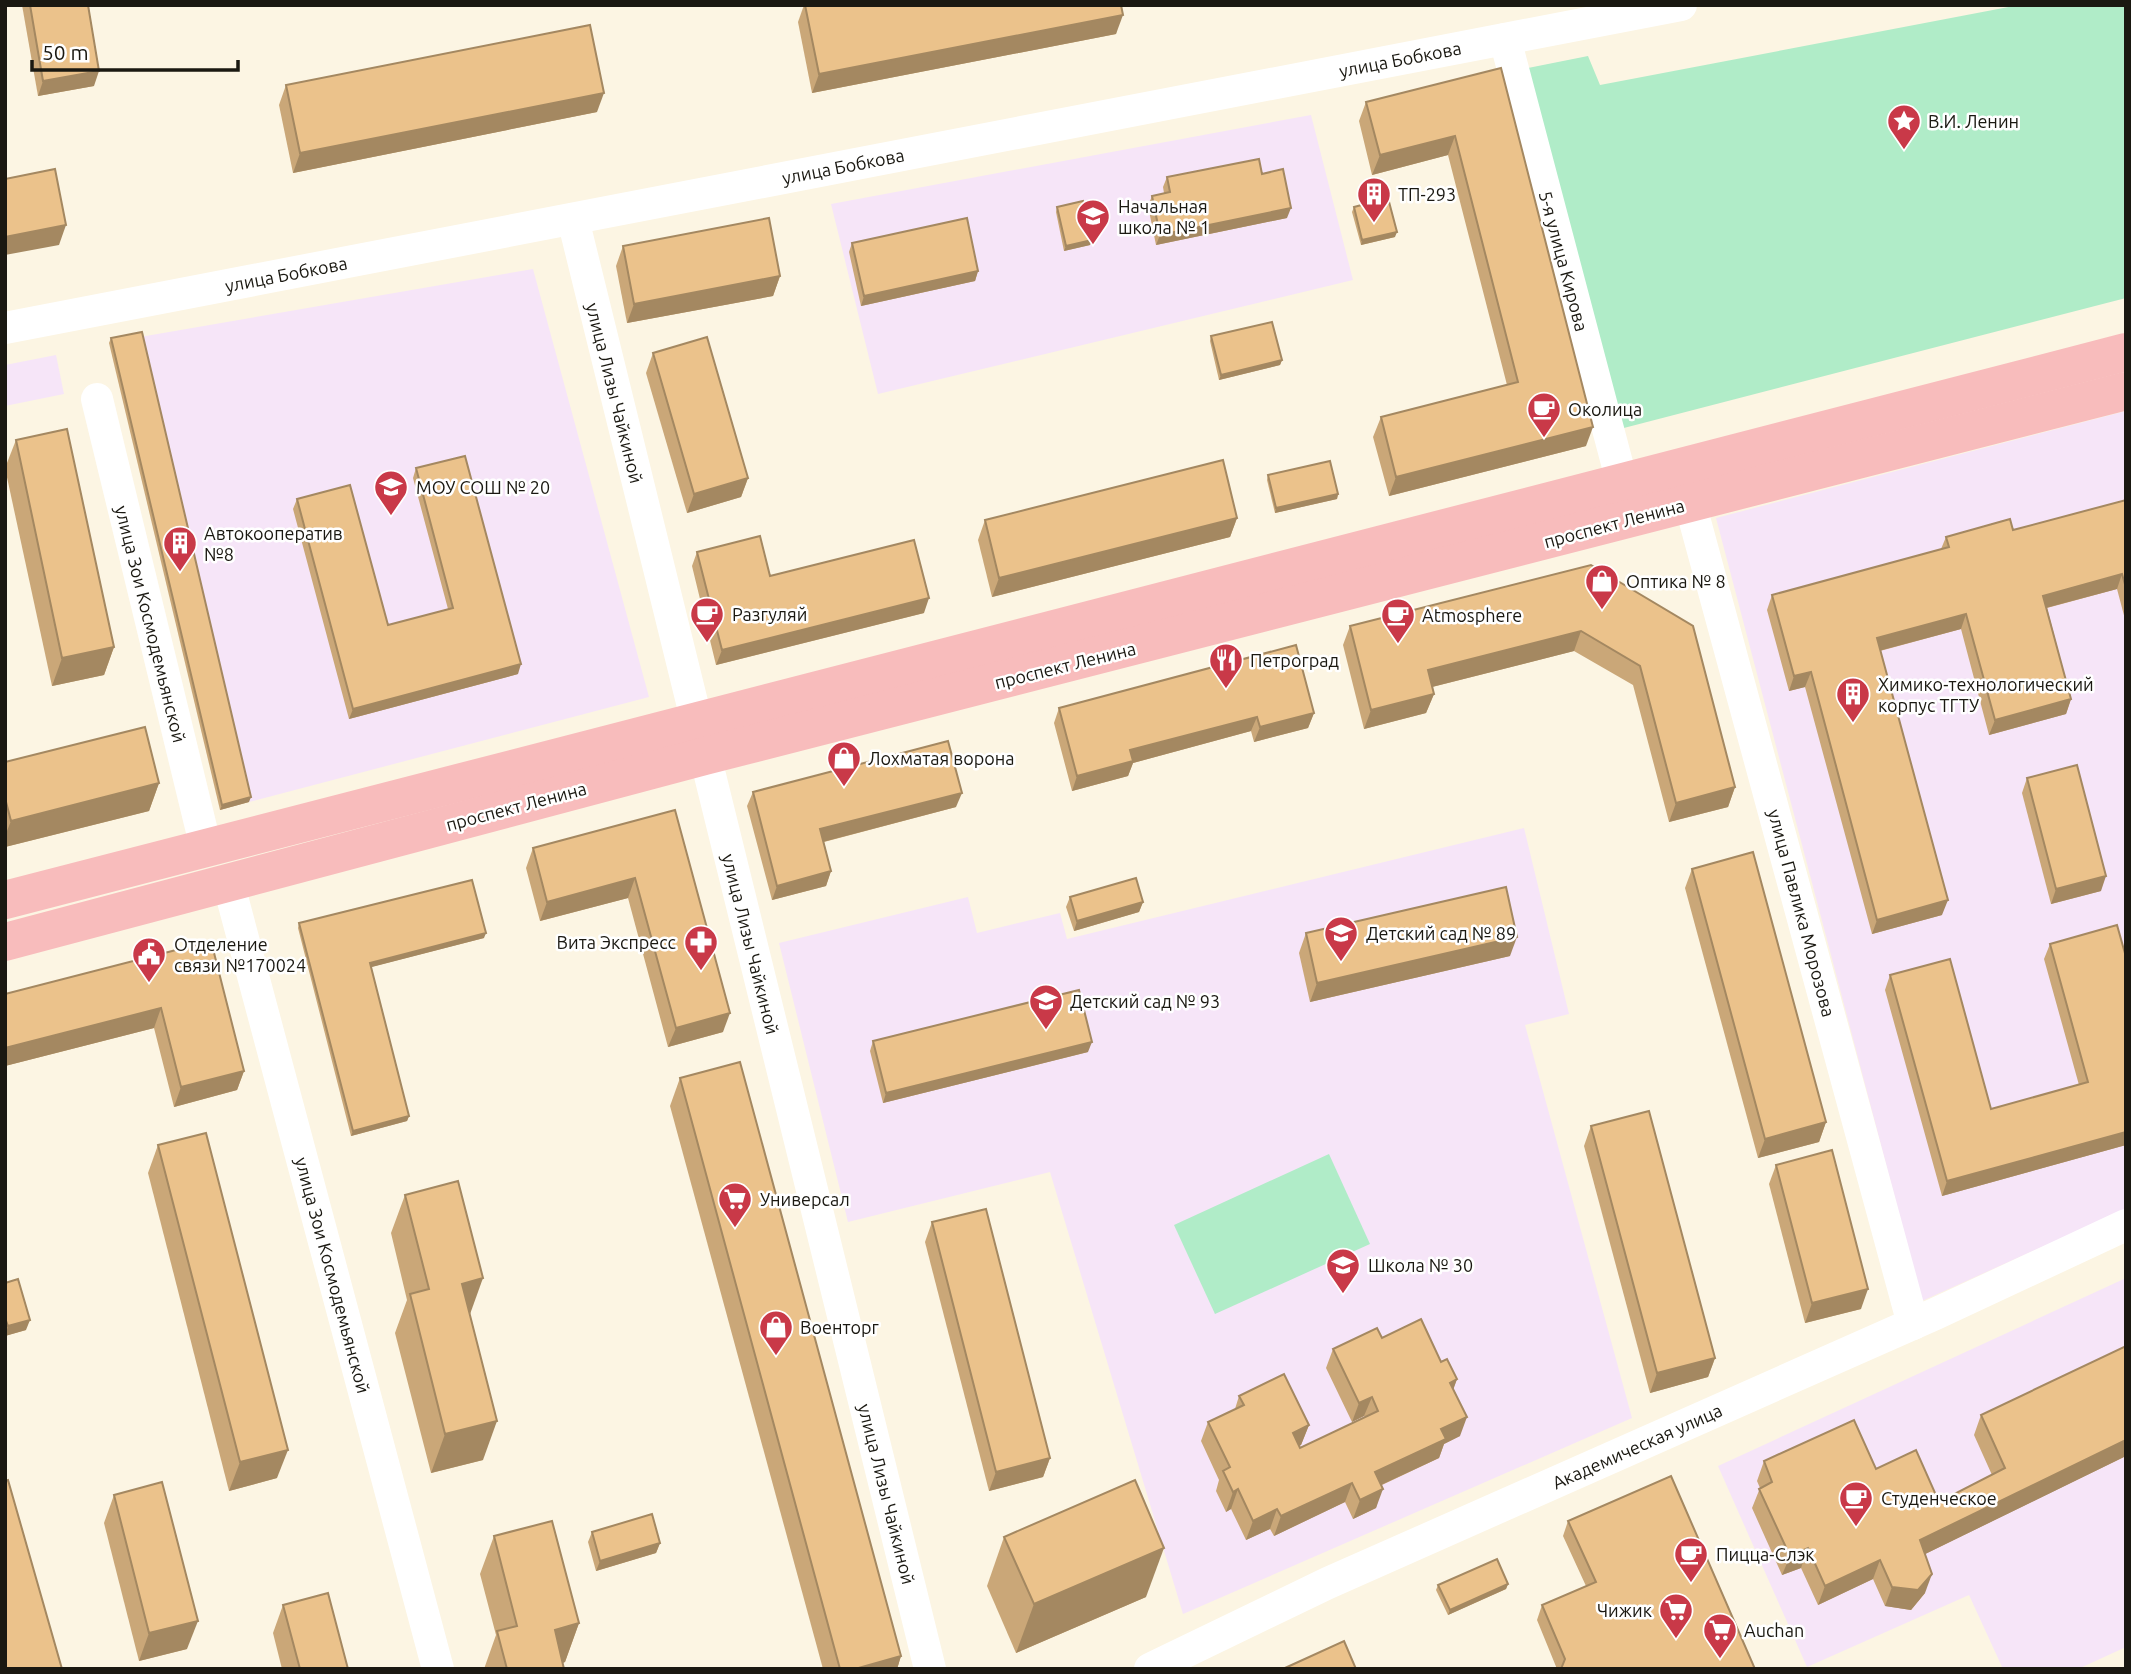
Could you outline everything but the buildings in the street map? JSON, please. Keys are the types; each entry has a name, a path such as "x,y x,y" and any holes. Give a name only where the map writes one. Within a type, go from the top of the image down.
{"main road":[{"name":"проспект Ленина","path":"5,942 228,882 701,739 1622,482 2126,352"},
{"name":"проспект Ленина","path":"5,900 224,844 701,739 1601,526 2126,391"},
{"path":"1690,503 1687,492 1689,480 1702,462"},
{"path":"1601,526 1621,505 1622,482"},
{"path":"224,844 232,847 225,870 228,882"}],"street":[{"name":"улица Бобкова","path":"5,327 1681,5"},
{"name":"5-я улица Кирова","path":"1505,39 1622,482"},
{"name":"улица Лизы Чайкиной","path":"573,219 930,1669"},
{"name":"улица Зои Космодемьянской","path":"97,399 224,844"},
{"name":"улица Павлика Морозова","path":"1690,503 1913,1324"},
{"name":"улица Зои Космодемьянской","path":"228,882 438,1669"},
{"name":"Академическая улица","path":"1150,1669 1328,1583 1913,1324 2126,1226"}],"shaded area":[{"name":"Начальная школа № 1","path":"1311,115 1353,280 878,394 831,204"},
{"name":"МОУ СОШ № 20","path":"533,269 649,697 249,802 140,337"},
{"path":"56,355 64,394 5,406 5,365"},
{"path":"2126,411 2126,1209 1922,1301 1716,518"},
{"path":"1524,828 1569,1014 1525,1025 1632,1418 1183,1614 1050,1172 848,1222 779,943 968,897 977,933 1060,913 1067,939"},
{"path":"2126,1278 2126,1647 2078,1669 2003,1669 1969,1595 1807,1667 1718,1466"}],"green space":[{"path":"2019,5 2126,5 2126,298 1620,429 1528,68 1588,56 1600,85"},
{"path":"1329,1154 1370,1244 1215,1314 1174,1225"}],"place":[{"name":"В.И. Ленин","path":"1904,151"},
{"name":"ТП-293","path":"1374,224"},
{"name":"Начальная школа № 1","path":"1093,246"},
{"name":"Околица","path":"1544,439"},
{"name":"МОУ СОШ № 20","path":"391,517"},
{"name":"Автокооператив №8","path":"180,573"},
{"name":"Оптика № 8","path":"1602,611"},
{"name":"Разгуляй","path":"707,644"},
{"name":"Atmosphere","path":"1398,645"},
{"name":"Петроград","path":"1226,690"},
{"name":"Химико-технологический корпус ТГТУ","path":"1853,724"},
{"name":"Лохматая ворона","path":"844,788"},
{"name":"Детский сад № 89","path":"1341,963"},
{"name":"Вита Экспресс","path":"701,972"},
{"name":"Отделение связи №170024","path":"149,984"},
{"name":"Детский сад № 93","path":"1046,1031"},
{"name":"Универсал","path":"735,1229"},
{"name":"Школа № 30","path":"1343,1295"},
{"name":"Военторг","path":"776,1357"},
{"name":"Студенческое","path":"1856,1528"},
{"name":"Пицца-Слэк","path":"1691,1584"},
{"name":"Чижик","path":"1676,1640"},
{"name":"Auchan","path":"1720,1660"}]}
